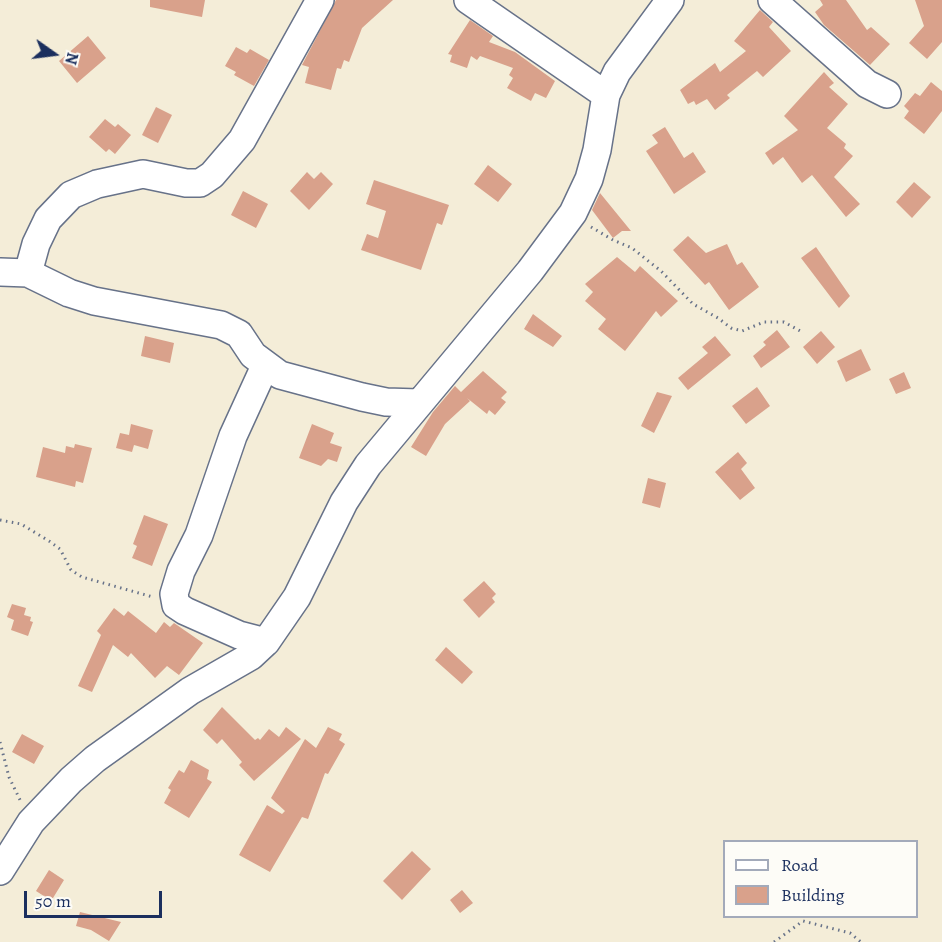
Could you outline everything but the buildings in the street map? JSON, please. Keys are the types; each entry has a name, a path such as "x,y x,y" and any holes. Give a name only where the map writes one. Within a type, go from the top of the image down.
{"street":[{"path":"28,273 36,244 48,219 71,195 97,184 143,174 186,183 200,183 212,175 242,140 320,0"},
{"path":"468,0 606,94"},
{"path":"0,871 31,822 70,780 95,759 190,691 251,656 266,642 297,597 344,502 368,465 418,402 530,271 573,213 589,179 597,150 606,94 617,72 670,0"},
{"path":"772,0 867,84 887,94"},
{"path":"0,272 28,273 69,293 94,301 231,328 265,366 280,375 386,402 418,402"},
{"path":"265,366 232,436 200,535 181,571 174,594 176,605 212,624 266,642"}],"path":[{"path":"573,213 595,230 632,248 661,271 693,304 731,328 742,331 764,322 784,322 802,332"},
{"path":"0,520 21,524 49,541 60,549 71,570 82,577 176,605"},
{"path":"0,742 9,777 31,822"},
{"path":"774,942 803,921 850,933 861,942"}]}
